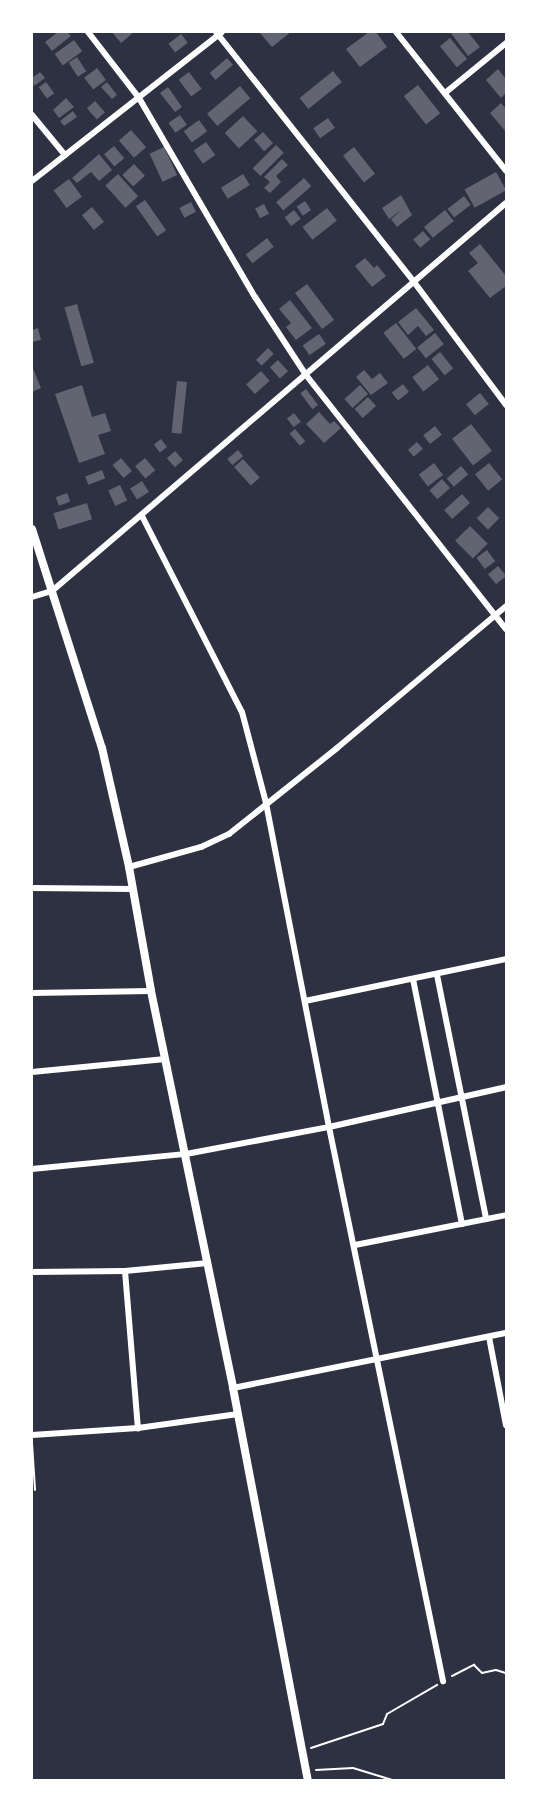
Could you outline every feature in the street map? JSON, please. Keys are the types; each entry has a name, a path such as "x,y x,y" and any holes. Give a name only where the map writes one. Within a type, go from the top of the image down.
{"main road":[{"path":"32,529 102,748 129,867 151,991 208,1263 308,1776"}],"street":[{"path":"88,32 139,98 255,297 306,375 507,629"},
{"path":"32,181 219,32 507,405"},
{"path":"396,32 507,171"},
{"path":"445,93 507,43"},
{"path":"32,115 65,155"},
{"path":"32,597 52,591 507,203"},
{"path":"142,516 242,712 266,803 329,1126 443,1681"},
{"path":"129,867 215,842 337,748 507,606"},
{"path":"32,888 133,889"},
{"path":"305,1001 507,959"},
{"path":"437,975 486,1219"},
{"path":"413,980 462,1224"},
{"path":"32,993 151,991"},
{"path":"32,1072 165,1059"},
{"path":"32,1169 186,1154 329,1126 507,1087"},
{"path":"355,1245 507,1215"},
{"path":"32,1272 125,1271 208,1263"},
{"path":"125,1271 138,1428"},
{"path":"233,1388 507,1333"},
{"path":"489,1337 507,1425"},
{"path":"32,1435 138,1428 238,1414"}],"path":[{"path":"32,1443 35,1490"},
{"path":"303,1751 383,1724 387,1714 474,1665 482,1673 496,1670 507,1673"},
{"path":"308,1776 353,1768 392,1780"}],"building":[{"path":"58,32 67,32 71,36 52,51 45,42"},
{"path":"112,32 134,32 121,43"},
{"path":"291,32 272,47 260,33"},
{"path":"369,32 376,32 387,47 360,67 346,49"},
{"path":"468,32 480,47 468,56 451,33"},
{"path":"181,34 188,43 175,53 168,44"},
{"path":"450,38 467,59 457,67 440,46"},
{"path":"74,40 82,51 63,65 55,54"},
{"path":"77,57 86,71 78,77 69,62"},
{"path":"227,58 233,65 216,80 210,73"},
{"path":"97,68 106,80 93,90 84,78"},
{"path":"498,69 506,79 506,93 501,98 486,80"},
{"path":"333,71 342,82 308,109 300,98"},
{"path":"40,72 45,78 34,86 32,78"},
{"path":"189,72 202,89 191,97 179,80"},
{"path":"46,82 54,93 47,99 39,87"},
{"path":"107,82 117,95 112,99 101,87"},
{"path":"418,85 440,113 426,124 404,96"},
{"path":"240,86 250,98 217,126 207,114"},
{"path":"168,87 182,107 175,112 160,93"},
{"path":"66,98 74,107 59,118 53,110"},
{"path":"95,101 105,112 97,120 87,108"},
{"path":"501,103 506,109 506,132 490,113"},
{"path":"73,111 77,117 64,126 60,121"},
{"path":"180,115 187,125 175,133 169,123"},
{"path":"243,116 257,131 239,148 225,133"},
{"path":"328,118 335,128 320,138 313,128"},
{"path":"199,120 207,131 192,142 184,131"},
{"path":"131,130 146,147 134,158 119,140"},
{"path":"263,132 273,143 264,151 254,140"},
{"path":"206,142 215,155 203,164 194,151"},
{"path":"276,145 284,153 260,176 253,168"},
{"path":"114,146 124,158 114,167 104,154"},
{"path":"164,147 177,175 163,182 149,154"},
{"path":"354,147 375,174 364,182 343,156"},
{"path":"99,154 112,170 99,181 91,172 77,183 72,178"},
{"path":"282,159 288,165 276,176 281,182 270,193 264,188 270,182 264,177"},
{"path":"134,164 145,176 133,187 122,175"},
{"path":"496,172 506,190 475,208 465,189"},
{"path":"118,174 138,196 125,208 105,185"},
{"path":"243,174 250,185 228,199 221,188"},
{"path":"304,178 311,186 283,211 276,202"},
{"path":"69,179 82,197 67,208 54,190"},
{"path":"401,195 412,215 397,227 391,219 403,209 389,219 382,208"},
{"path":"464,196 471,205 454,218 447,209"},
{"path":"145,200 166,230 157,237 136,206"},
{"path":"305,201 311,210 303,216 297,207"},
{"path":"191,202 196,212 184,218 179,208"},
{"path":"264,204 269,214 260,218 255,209"},
{"path":"92,207 104,222 94,230 82,215"},
{"path":"327,208 337,221 312,240 303,227"},
{"path":"294,210 301,219 291,226 285,217"},
{"path":"445,210 454,221 433,238 424,227"},
{"path":"423,231 430,239 420,248 413,240"},
{"path":"267,238 274,247 252,263 246,255"},
{"path":"480,244 506,276 506,286 490,298 468,271 478,263 469,253"},
{"path":"365,258 374,268 377,265 386,276 372,287 355,266"},
{"path":"307,284 334,320 322,329 295,293"},
{"path":"290,300 312,328 296,340 286,327 291,323 279,309"},
{"path":"77,304 94,363 81,366 65,308"},
{"path":"416,308 434,330 426,336 418,326 408,335 398,322"},
{"path":"396,323 416,349 404,359 383,333"},
{"path":"38,328 41,340 32,342 32,330"},
{"path":"435,333 444,344 426,358 417,347"},
{"path":"319,334 326,344 309,355 303,345"},
{"path":"268,348 274,354 262,366 256,360"},
{"path":"440,352 453,368 445,375 431,359"},
{"path":"278,360 288,371 280,379 270,367"},
{"path":"428,365 439,379 423,391 412,377"},
{"path":"32,366 41,388 32,392"},
{"path":"364,370 372,379 380,373 388,383 371,395 356,377"},
{"path":"261,371 270,381 255,394 246,384"},
{"path":"177,381 187,382 182,434 172,433"},
{"path":"403,384 409,392 398,400 392,392"},
{"path":"82,385 92,417 105,413 111,431 98,435 105,454 79,463 55,394"},
{"path":"360,385 368,394 352,408 344,399"},
{"path":"306,389 318,405 312,409 300,393"},
{"path":"480,393 489,404 475,415 466,404"},
{"path":"368,397 376,406 363,418 355,409"},
{"path":"319,412 330,424 334,421 341,428 324,443 306,424"},
{"path":"294,413 301,422 294,427 287,419"},
{"path":"471,424 492,451 473,466 452,439"},
{"path":"435,426 442,435 430,444 423,435"},
{"path":"295,429 305,441 300,446 290,433"},
{"path":"161,439 167,447 160,452 154,444"},
{"path":"417,442 423,449 414,457 408,450"},
{"path":"238,450 243,456 232,465 227,459"},
{"path":"175,451 183,460 175,467 167,458"},
{"path":"121,458 132,471 124,478 113,465"},
{"path":"145,458 155,470 145,479 135,466"},
{"path":"243,459 260,478 251,486 234,467"},
{"path":"434,463 443,475 428,486 419,474"},
{"path":"489,463 502,479 488,491 475,474"},
{"path":"461,466 468,474 454,487 447,478"},
{"path":"102,470 105,478 88,485 85,476"},
{"path":"442,479 450,488 437,499 429,490"},
{"path":"142,481 149,492 137,499 130,488"},
{"path":"120,485 127,500 115,506 108,490"},
{"path":"67,493 70,501 59,506 56,497"},
{"path":"462,494 470,503 452,519 444,510"},
{"path":"87,503 92,519 58,529 54,513"},
{"path":"488,507 499,518 488,530 477,518"},
{"path":"470,526 488,544 473,559 455,541"},
{"path":"487,550 495,561 485,569 476,558"},
{"path":"498,566 506,576 496,584 488,574"}]}
